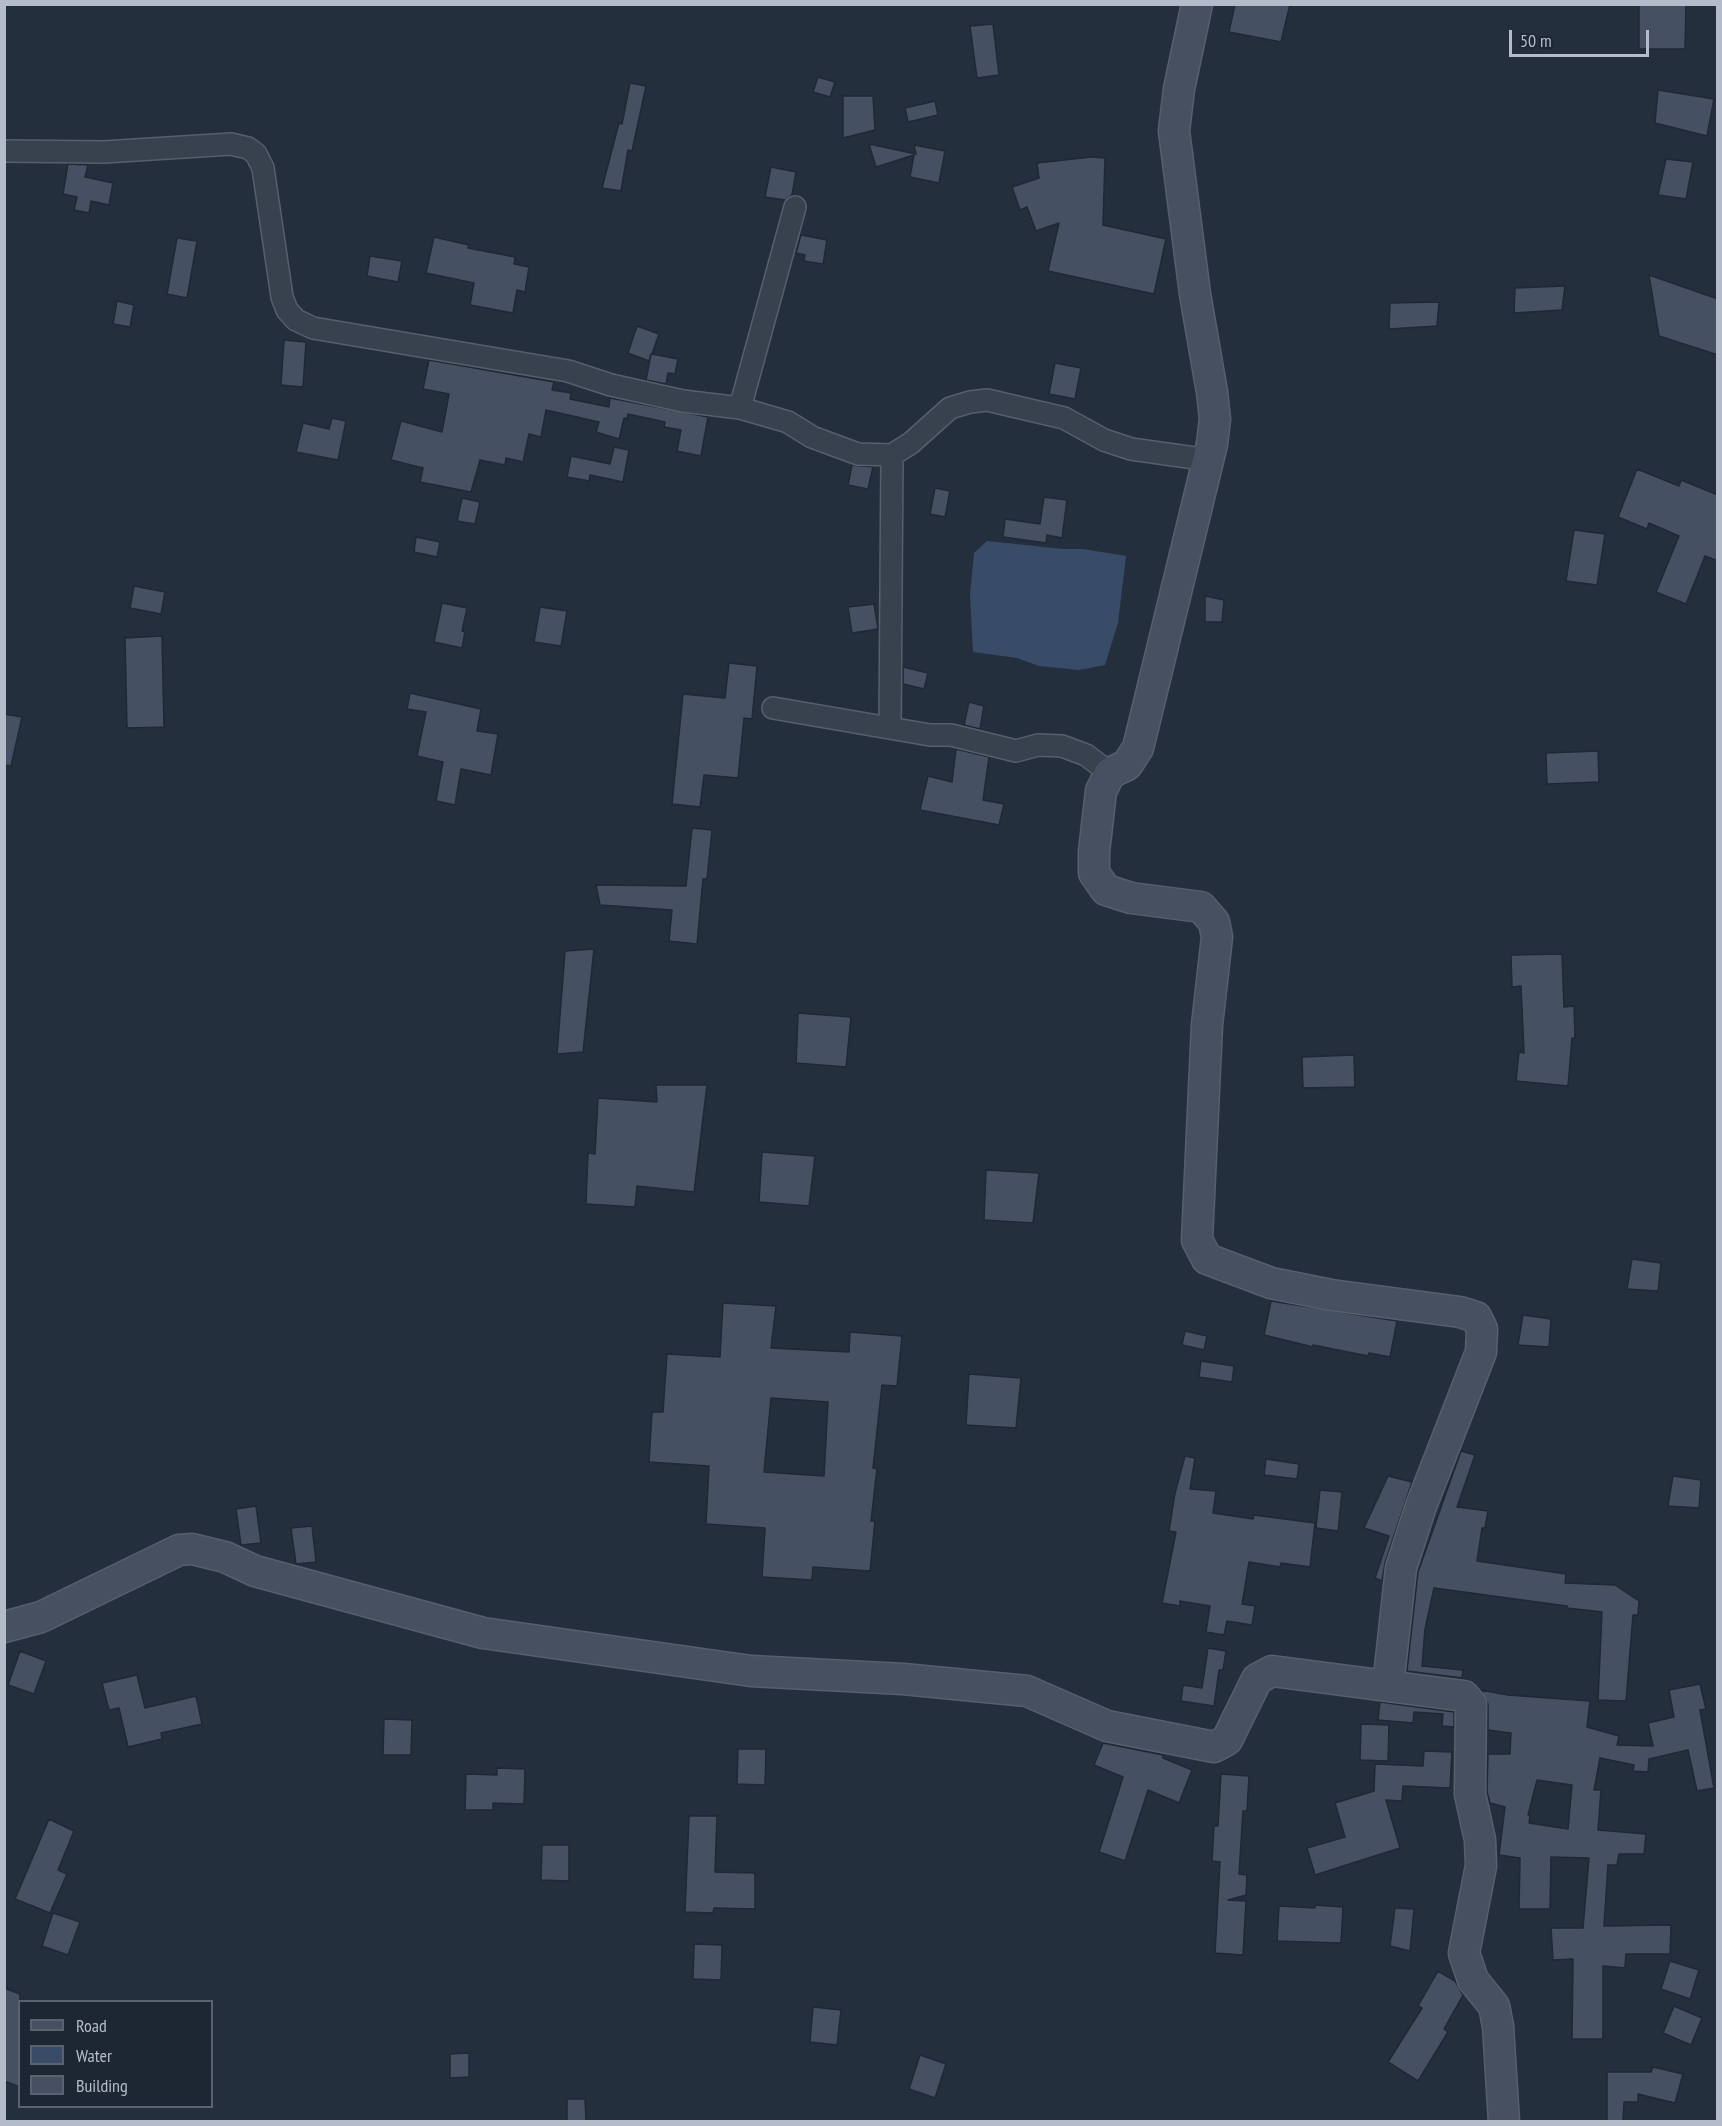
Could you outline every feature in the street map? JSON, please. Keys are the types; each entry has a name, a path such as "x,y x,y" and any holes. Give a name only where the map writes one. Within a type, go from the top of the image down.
{"street":[{"path":"1197,4 1179,88 1174,131 1195,294 1215,419 1209,457 1138,748 1127,765 1110,773 1101,791 1094,873 1106,890 1131,898 1201,907 1214,922 1217,937 1204,1080 1197,1240 1207,1259 1271,1283 1331,1295 1460,1312 1476,1317 1482,1329 1481,1352 1421,1506 1401,1568 1388,1686"},
{"path":"4,151 104,152 231,144 248,148 256,154 263,168 282,297 287,310 296,320 314,328 568,371 621,388 684,401 740,408 788,422 812,437 858,454 892,455 911,443 951,408 987,400 1064,418 1104,440 1131,449 1160,454 1209,457"},
{"path":"740,408 795,207"},
{"path":"890,728 892,455"},
{"path":"773,708 890,728 951,735 1016,751 1038,745 1062,746 1086,755 1110,773"},
{"path":"4,1627 41,1617 179,1550 192,1549 225,1557 255,1571 483,1633 751,1671 903,1679 1027,1691 1107,1726 1214,1747 1227,1740 1257,1679 1264,1673 1272,1671 1464,1696 1471,1704 1470,1794 1480,1840 1481,1866 1464,1953 1473,1980 1494,2006 1498,2026 1504,2121"}],"water":[{"path":"987,541 1083,549 1126,556 1118,623 1105,665 1079,670 1039,666 1017,658 973,652 970,595 974,553"}],"building":[{"path":"1235,4 1290,4 1281,42 1229,32"},
{"path":"1639,4 1686,4 1685,49 1639,49"},
{"path":"993,24 999,75 977,78 970,26"},
{"path":"818,77 835,82 830,97 813,92"},
{"path":"630,83 646,86 632,151 628,150 621,191 602,188 619,123 622,124"},
{"path":"1658,90 1714,99 1707,136 1655,123"},
{"path":"843,96 873,96 875,130 843,138"},
{"path":"935,101 938,115 908,122 905,108"},
{"path":"869,144 916,154 914,145 945,151 939,183 910,177 914,155 876,167"},
{"path":"1091,157 1105,158 1103,225 1166,239 1154,294 1048,271 1059,223 1036,231 1027,207 1020,210 1012,187 1039,178 1037,163"},
{"path":"1666,159 1693,162 1686,199 1658,195"},
{"path":"68,164 88,165 85,177 113,183 109,205 91,201 89,213 74,210 77,197 63,194"},
{"path":"771,167 796,172 792,195 785,200 765,197"},
{"path":"801,235 827,240 823,264 804,261 805,255 796,253"},
{"path":"434,237 469,245 468,248 515,257 514,264 529,267 525,292 517,290 513,313 470,305 474,283 426,273"},
{"path":"177,238 197,241 187,298 167,294"},
{"path":"370,256 402,261 398,282 367,276"},
{"path":"1649,275 1718,299 1718,355 1659,336"},
{"path":"1565,286 1562,310 1514,313 1515,288"},
{"path":"117,301 134,305 130,327 113,324"},
{"path":"1439,302 1437,326 1389,329 1390,303"},
{"path":"637,326 659,334 652,354 678,359 675,374 668,373 666,384 646,380 651,354 649,361 628,353"},
{"path":"284,340 306,342 303,387 281,385"},
{"path":"429,360 554,382 552,390 571,393 570,399 609,407 610,398 708,417 701,456 677,451 681,430 664,427 665,422 628,414 627,419 624,418 619,439 596,432 599,422 546,410 541,437 529,434 523,462 506,458 505,465 480,460 471,492 420,482 423,468 391,460 401,421 442,432 449,394 423,389"},
{"path":"1055,363 1081,368 1075,399 1049,394"},
{"path":"332,418 346,421 338,460 296,452 303,423 329,429"},
{"path":"614,447 629,450 623,482 590,475 589,481 567,477 571,456 610,464"},
{"path":"852,465 873,467 868,489 848,485"},
{"path":"1637,469 1679,486 1681,480 1718,495 1718,561 1705,556 1686,604 1656,592 1679,536 1649,523 1647,529 1618,517"},
{"path":"935,488 950,491 945,517 930,514"},
{"path":"1044,497 1067,500 1062,538 1047,535 1046,543 1003,537 1005,519 1040,524"},
{"path":"462,498 480,502 475,524 457,521"},
{"path":"1574,530 1605,534 1597,585 1566,581"},
{"path":"416,537 440,542 437,557 414,552"},
{"path":"134,586 165,592 161,614 130,608"},
{"path":"1205,596 1224,600 1222,622 1205,622"},
{"path":"442,603 467,608 462,631 465,632 462,648 434,642"},
{"path":"874,604 878,629 852,633 848,607"},
{"path":"540,607 567,611 561,646 534,642"},
{"path":"162,636 164,727 127,728 125,638"},
{"path":"729,663 757,666 752,719 744,718 738,778 704,775 700,807 672,804 683,694 725,698"},
{"path":"903,667 928,673 924,689 903,684"},
{"path":"410,693 481,709 477,731 498,734 491,775 461,769 455,805 436,801 443,762 417,756 426,712 407,709"},
{"path":"969,702 984,706 980,729 964,725"},
{"path":"4,714 22,717 11,766 4,765"},
{"path":"956,749 989,757 983,800 1004,804 999,825 920,810 928,776 952,782"},
{"path":"1598,751 1599,782 1547,784 1546,753"},
{"path":"692,828 712,830 707,879 703,879 697,944 669,941 672,910 600,905 596,885 686,886"},
{"path":"594,949 583,1052 557,1054 565,951"},
{"path":"1562,954 1564,1007 1574,1006 1575,1038 1572,1038 1568,1086 1516,1081 1519,1052 1524,1053 1521,986 1512,987 1511,955"},
{"path":"798,1013 851,1017 846,1067 796,1063"},
{"path":"1354,1055 1355,1087 1303,1088 1302,1057"},
{"path":"656,1085 707,1085 694,1192 637,1186 635,1207 586,1204 588,1153 595,1154 598,1098 657,1102"},
{"path":"762,1152 815,1156 809,1206 759,1202"},
{"path":"986,1170 1039,1173 1033,1223 984,1220"},
{"path":"1632,1259 1661,1263 1658,1291 1627,1289"},
{"path":"1271,1301 1397,1321 1390,1357 1369,1353 1368,1356 1313,1345 1313,1347 1264,1335"},
{"path":"723,1303 776,1306 771,1348 849,1352 850,1332 902,1336 897,1386 882,1385 873,1468 877,1469 871,1521 875,1521 870,1571 813,1567 812,1580 762,1577 765,1528 706,1524 709,1466 649,1462 652,1412 663,1412 667,1354 720,1357","holes":["771,1398 828,1402 824,1476 764,1472"]},
{"path":"1523,1315 1551,1319 1549,1347 1518,1345"},
{"path":"1185,1331 1207,1336 1204,1350 1182,1345"},
{"path":"1201,1361 1234,1366 1232,1382 1199,1377"},
{"path":"969,1374 1021,1378 1016,1428 966,1425"},
{"path":"1461,1451 1475,1455 1457,1507 1488,1511 1485,1528 1482,1528 1477,1561 1566,1574 1565,1583 1615,1585 1639,1601 1638,1615 1633,1615 1626,1701 1598,1700 1602,1612 1567,1608 1567,1606 1434,1588 1425,1629 1422,1666 1463,1670 1462,1678 1407,1671 1418,1572"},
{"path":"1185,1456 1195,1458 1190,1489 1216,1491 1213,1513 1253,1519 1254,1515 1315,1523 1310,1567 1281,1563 1280,1567 1249,1562 1242,1604 1255,1606 1252,1625 1227,1621 1224,1635 1206,1632 1210,1606 1180,1601 1180,1606 1162,1603 1176,1532 1169,1531 1175,1493"},
{"path":"1266,1459 1299,1464 1297,1479 1264,1475"},
{"path":"1388,1476 1412,1482 1385,1563 1382,1581 1375,1578 1389,1536 1364,1528"},
{"path":"1673,1476 1701,1480 1699,1508 1668,1506"},
{"path":"1320,1490 1342,1492 1338,1531 1316,1528"},
{"path":"256,1506 261,1543 241,1545 236,1509"},
{"path":"312,1526 316,1562 296,1564 291,1528"},
{"path":"1208,1648 1226,1651 1223,1670 1219,1670 1214,1706 1181,1701 1183,1685 1202,1688"},
{"path":"20,1651 46,1661 34,1694 8,1685"},
{"path":"137,1675 145,1708 196,1696 202,1724 161,1733 162,1739 128,1747 119,1708 109,1710 102,1683"},
{"path":"1700,1684 1706,1709 1700,1710 1714,1788 1697,1791 1688,1750 1649,1759 1648,1772 1633,1771 1634,1765 1600,1758 1594,1790 1601,1790 1598,1830 1646,1834 1644,1854 1619,1854 1617,1865 1608,1865 1604,1926 1671,1925 1670,1954 1626,1954 1625,1968 1603,1966 1603,2039 1572,2039 1573,1959 1553,1960 1551,1928 1583,1928 1589,1858 1551,1857 1550,1909 1519,1909 1520,1858 1499,1855 1505,1807 1490,1803 1487,1792 1488,1754 1510,1754 1511,1733 1488,1730 1488,1704 1481,1690 1508,1695 1590,1701 1587,1727 1619,1736 1617,1745 1653,1746 1648,1723 1674,1717 1669,1690","holes":["1537,1780 1572,1785 1568,1829 1529,1823 1530,1815 1528,1815"]},
{"path":"1380,1702 1454,1712 1454,1727 1442,1726 1443,1714 1414,1712 1413,1723 1378,1720"},
{"path":"384,1719 412,1720 411,1755 383,1755"},
{"path":"1361,1724 1389,1725 1388,1761 1360,1760"},
{"path":"1103,1743 1163,1755 1163,1758 1192,1770 1179,1803 1148,1790 1125,1861 1099,1852 1123,1777 1094,1765"},
{"path":"738,1749 766,1749 765,1785 737,1784"},
{"path":"1424,1751 1452,1752 1450,1788 1403,1786 1402,1801 1386,1800 1400,1848 1315,1875 1307,1848 1345,1837 1335,1803 1374,1791 1375,1764 1423,1766"},
{"path":"497,1768 525,1769 524,1804 493,1803 493,1810 465,1810 466,1774 497,1775"},
{"path":"1221,1774 1249,1776 1247,1811 1243,1811 1239,1874 1247,1875 1246,1895 1228,1900 1246,1901 1243,1955 1215,1953 1220,1862 1212,1861 1214,1826 1218,1826"},
{"path":"689,1816 717,1816 715,1872 755,1873 755,1909 714,1908 713,1913 685,1912"},
{"path":"49,1819 74,1831 58,1870 67,1874 50,1913 15,1899"},
{"path":"542,1845 569,1845 569,1881 541,1880"},
{"path":"1315,1905 1343,1907 1341,1943 1277,1941 1279,1906 1315,1908"},
{"path":"1395,1908 1414,1909 1410,1951 1390,1946"},
{"path":"53,1913 80,1922 68,1955 42,1946"},
{"path":"694,1944 722,1945 721,1980 693,1979"},
{"path":"1670,1961 1699,1970 1690,1999 1661,1989"},
{"path":"1438,1971 1455,1981 1463,1995 1444,2029 1448,2032 1418,2081 1388,2062 1422,2008 1418,2006"},
{"path":"4,1988 20,1994 20,2000 18,2000 18,2086 4,2081"},
{"path":"1674,2006 1702,2018 1691,2045 1663,2033"},
{"path":"813,2007 841,2010 837,2045 810,2042"},
{"path":"469,2053 469,2077 450,2078 450,2054"},
{"path":"920,2055 946,2064 935,2098 909,2089"},
{"path":"1653,2067 1683,2074 1675,2103 1638,2094 1638,2102 1624,2102 1623,2121 1607,2121 1607,2072 1651,2072"},
{"path":"567,2099 585,2099 586,2121 567,2121"}]}
